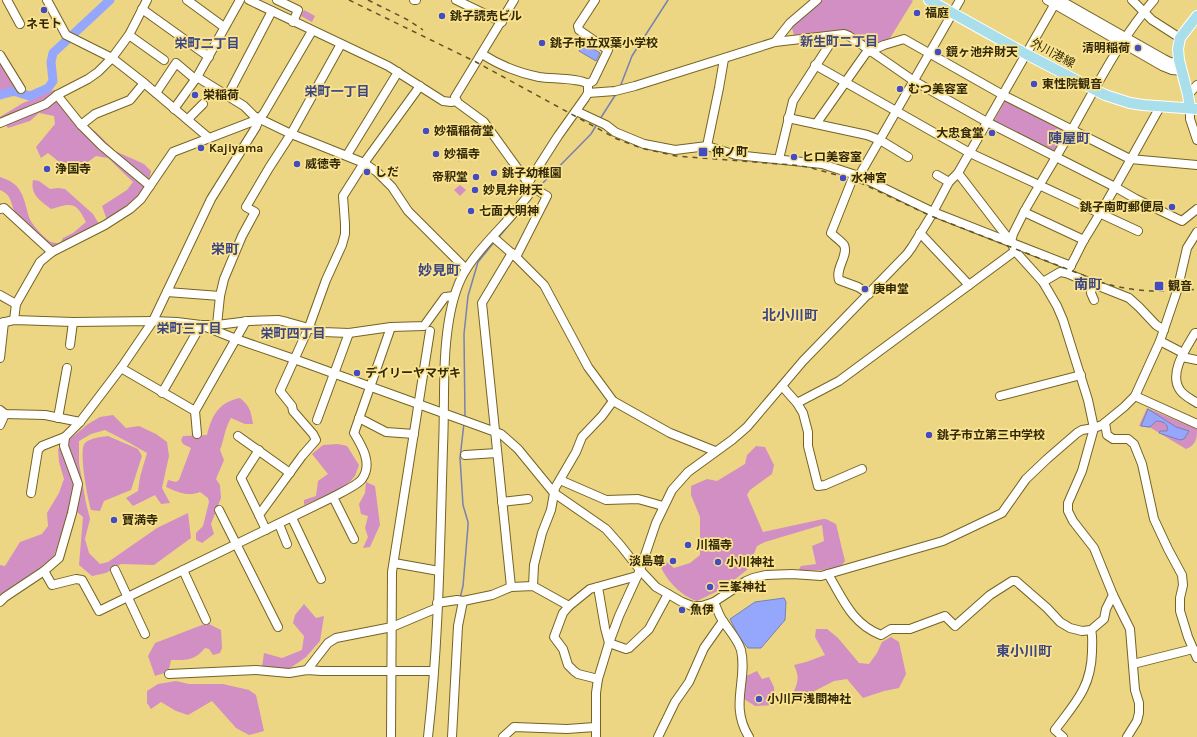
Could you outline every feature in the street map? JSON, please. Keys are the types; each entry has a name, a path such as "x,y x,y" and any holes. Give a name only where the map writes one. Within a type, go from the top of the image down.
{"main road":[{"name":"外川港線","path":"929,0 952,14 1094,90 1130,103 1193,109"},
{"path":"1193,109 1181,67 1178,49 1180,38 1197,16"}],"street":[{"path":"7,0 20,24"},
{"path":"47,0 66,35 112,58 209,138"},
{"path":"0,123 46,104 57,95 88,79 98,72 112,58 129,35 147,0"},
{"path":"186,0 224,27"},
{"path":"174,109 209,57 240,0"},
{"path":"249,0 388,66 443,101 456,101 484,122 529,184 547,196 514,255 482,303 511,587"},
{"path":"277,0 298,10 293,22"},
{"path":"456,0 502,22"},
{"path":"456,101 455,97 457,93 502,22 514,0"},
{"path":"428,737 434,671 439,571 444,414 435,334 466,269 528,195 529,184 558,136 576,111 608,50 579,30 578,26 595,0"},
{"path":"775,42 790,23 817,0"},
{"path":"869,294 858,287 839,280 837,274 845,252 844,245 831,233 857,175 880,140 960,0"},
{"path":"1047,0 1057,1 1124,40 1181,67"},
{"path":"1132,0 1143,12 1161,27 1180,38"},
{"path":"1011,242 1013,234 1024,212 1094,90 1124,40 1143,12 1154,0"},
{"path":"596,737 596,693 598,679 619,616 638,573 663,506 672,490 681,478 688,472 732,440 747,427 803,361 906,254 933,212 949,182 958,173 1057,1"},
{"path":"142,9 209,57"},
{"path":"228,95 272,11"},
{"path":"30,493 38,450 42,446 65,437 80,422 121,368 153,321 211,199 256,127 259,119 312,31"},
{"path":"482,54 492,61 525,74 554,79 581,81 588,88 625,89 775,42 844,34 914,81 987,122 1136,199 1182,221 1197,209"},
{"path":"129,35 164,60"},
{"path":"779,159 793,101 835,36"},
{"path":"816,124 866,53 884,45 904,39 1002,95 1130,160 1197,166"},
{"path":"217,325 220,296 224,279 242,236 255,212 246,207 291,134 340,44"},
{"path":"0,55 21,89"},
{"path":"707,146 724,59"},
{"path":"156,93 176,63 196,78 228,95 259,119 291,134 364,163 377,172 392,187 408,211 466,269"},
{"path":"815,65 970,152 1138,231"},
{"path":"347,155 398,72"},
{"path":"81,125 95,114 130,100 144,83"},
{"path":"1188,95 1197,85"},
{"path":"259,515 316,440 313,434 293,411 292,406 280,391 309,327 326,280 342,245 345,234 343,196 364,163 420,86"},
{"path":"57,95 81,125 127,168 150,186"},
{"path":"188,120 203,104"},
{"path":"1066,273 1160,107"},
{"path":"1193,109 1190,119 1197,140"},
{"path":"576,111 606,125 615,132 644,144 675,150 707,146 736,155 822,164 857,175 933,212 1071,266"},
{"path":"788,118 867,135 880,140 908,157"},
{"path":"14,320 16,304 40,262 52,252 105,225 130,209 141,199 173,152 259,119"},
{"path":"958,173 1011,242 1015,251 1043,282 1057,306 1063,320 1088,400 1094,428 1082,471 1068,503 1068,511 1072,521 1094,548 1113,595 1130,629 1135,690 1139,703 1139,713 1137,721 1127,737"},
{"path":"937,175 949,182"},
{"path":"0,209 4,208 52,252"},
{"path":"1024,212 1084,240"},
{"path":"201,325 495,432 507,439 518,449 554,493 606,529 621,546 638,573 668,594 692,606 702,606 714,602 737,586 753,578 766,575 792,574 821,576 943,541 1002,513 1026,480 1042,463 1077,433 1088,428 1094,428 1105,422 1124,407 1134,396 1160,341 1177,291 1187,248 1197,232"},
{"path":"920,233 969,285"},
{"path":"493,237 514,255 544,285 588,367 613,401 670,433 715,451"},
{"path":"797,403 839,381 1015,251"},
{"path":"1043,282 1060,272 1066,273 1129,298 1140,307 1156,325 1164,330"},
{"path":"1092,284 1091,293 1094,300"},
{"path":"167,292 220,296"},
{"path":"0,295 16,304"},
{"path":"391,737 390,671 392,572 419,405 445,297 454,296"},
{"path":"0,358 2,323 14,320 72,322 153,321 217,325 246,321 278,320 309,327 323,332 349,333 391,327 435,334"},
{"path":"197,434 195,411 246,321"},
{"path":"70,345 72,322"},
{"path":"162,393 201,325"},
{"path":"44,570 52,585 76,579 82,580 99,611 292,518 362,480 366,472 365,453 354,433 391,327"},
{"path":"317,420 349,333"},
{"path":"1197,333 1195,333 1183,355 1176,372 1176,382 1180,391 1197,403"},
{"path":"1160,341 1183,355 1197,360"},
{"path":"58,418 67,368"},
{"path":"121,368 195,411"},
{"path":"1000,396 1080,375"},
{"path":"782,386 797,403 803,413 808,432 808,446 818,486 825,485 862,469"},
{"path":"1134,396 1197,424"},
{"path":"533,586 534,565 542,533 551,510 554,493 582,437 602,416 613,401"},
{"path":"0,424 2,412 45,415 80,422"},
{"path":"359,418 386,432 414,434"},
{"path":"1105,422 1107,435 1113,439 1128,439 1134,444 1142,464 1154,519 1182,575 1183,585 1180,598 1180,611 1188,637 1197,658"},
{"path":"238,436 290,473"},
{"path":"0,602 59,558 72,513 78,484 64,446 65,437"},
{"path":"259,450 240,478 266,530"},
{"path":"465,455 497,453"},
{"path":"560,480 606,500 638,499 663,506"},
{"path":"333,497 354,539"},
{"path":"502,502 528,499"},
{"path":"219,510 278,627"},
{"path":"292,518 321,579"},
{"path":"279,524 287,544"},
{"path":"394,563 439,571"},
{"path":"115,570 145,634"},
{"path":"183,570 206,620"},
{"path":"598,679 578,674 568,665 563,649 554,637 563,613 569,606 590,590 638,573"},
{"path":"828,574 854,618 881,635 891,629 910,629 945,616 955,626 990,594 1012,581 1016,582 1031,593 1048,608 1060,622 1070,628 1082,631 1091,630 1104,618 1106,609 1113,595"},
{"path":"307,670 328,643 336,638 392,627 437,606 457,600 463,601 492,595 511,587 533,586 569,606"},
{"path":"598,587 605,628 610,643"},
{"path":"610,643 626,649 629,648 649,629 668,594"},
{"path":"452,737 458,626 463,601"},
{"path":"714,602 723,621 740,648 742,664 739,710 742,725 749,737"},
{"path":"658,737 675,702 689,682 704,648 723,621"},
{"path":"1063,737 1055,730 1081,696 1089,676 1093,635 1091,630"},
{"path":"1133,664 1193,649"},
{"path":"169,674 256,670 290,673 307,670 434,671"},
{"path":"503,737 514,727 566,729 595,727"}],"shaded area":[{"path":"822,0 913,1 890,38 870,45 844,30 794,35 791,25"},
{"path":"304,10 315,16 312,22 301,16"},
{"path":"0,60 15,88 0,92"},
{"path":"54,90 63,107 82,129 95,131 115,151 144,164 151,171 145,188 135,200 107,220 102,206 127,190 133,182 108,158 96,156 73,173 48,153 41,158 36,147 55,124 54,116 39,113 30,121 8,128 0,118 23,103"},
{"path":"1006,99 1066,130 1056,152 1053,152 994,121"},
{"path":"459,149 465,156 459,162 452,155"},
{"path":"0,177 8,180 18,187 23,197 30,220 38,231 51,242 60,244 63,238 73,233 86,222 79,210 72,205 51,209 35,194 33,190 33,180 39,181 50,189 65,189 93,214 99,224 53,249 17,215 7,194 0,190"},
{"path":"460,185 466,190 460,196 454,190"},
{"path":"240,398 250,410 253,424 245,424 231,418 229,422 220,450 224,460 216,479 220,485 221,498 211,524 214,534 202,543 196,540 196,533 203,526 209,502 208,498 200,492 187,494 166,487 168,480 176,482 179,480 191,448 183,444 181,440 183,436 207,435 211,421 218,410 227,403"},
{"path":"1147,408 1197,429 1194,444 1186,449 1151,428 1139,426"},
{"path":"113,415 126,428 139,426 156,434 167,442 169,456 162,488 170,503 161,504 155,495 133,506 126,498 138,491 140,477 147,453 105,430 91,434 79,441 79,463 90,519 85,539 89,553 100,564 108,562 157,528 188,513 191,538 154,565 121,564 106,573 92,576 79,565 83,517 77,512 68,514 53,559 0,597 0,565 5,566 20,542 42,534 48,526 47,513 59,493 64,479 59,462 58,449 88,424 100,417"},
{"path":"108,436 138,449 142,456 131,490 104,501 100,511 91,510 84,475 83,447 85,443 90,440"},
{"path":"338,444 347,446 359,465 355,476 345,487 304,505 304,500 316,496 318,481 328,474 312,454 323,445"},
{"path":"756,446 765,447 774,465 772,474 750,490 747,495 763,532 826,519 836,524 845,561 839,569 802,571 799,569 801,566 816,564 812,546 824,541 822,525 765,542 757,546 748,569 724,588 697,601 691,599 670,582 660,565 664,560 674,568 690,563 700,555 700,517 691,495 691,486 707,479 717,481 745,464 747,455"},
{"path":"366,482 375,486 380,525 370,547 363,548 368,537 365,528 368,516 361,514 359,504 365,493"},
{"path":"304,604 316,618 324,616 320,641 306,657 289,669 262,667 264,653 282,658 302,650 304,636 293,623 295,615"},
{"path":"209,624 221,630 222,648 220,653 213,655 209,649 205,648 194,658 171,660 167,671 155,676 148,656 155,643 202,625"},
{"path":"816,629 827,629 838,638 859,663 869,664 877,653 882,642 891,637 899,642 906,674 899,688 863,698 847,679 834,681 797,700 792,696 798,680 794,665 825,655 815,637"},
{"path":"757,671 762,679 769,677 774,687 775,705 755,706 744,699 744,677"},
{"path":"176,681 189,684 223,684 249,690 256,695 264,731 249,735 236,728 212,701 188,715 176,711 161,702 151,709 147,703 147,691 158,684"}],"water":[{"path":"583,43 600,53 596,61 579,51"},
{"path":"1148,409 1176,427 1189,431 1184,439 1180,440 1159,433 1160,431 1167,431 1167,426 1165,423 1156,421 1150,427 1141,426"},
{"path":"784,598 786,602 785,620 761,648 748,648 739,637 730,619 755,602"}],"waterway":[{"path":"0,95 10,92 18,92 30,96 48,88 53,81 51,62 53,53 110,0"},
{"path":"620,87 632,56 668,0"},
{"path":"600,119 616,94"},
{"path":"539,187 591,134 597,124"},
{"path":"529,200 536,192"},
{"path":"499,237 512,221"},
{"path":"465,418 464,334 468,296 478,262 495,241"},
{"path":"460,598 463,586 468,526 463,505 460,458 464,423"}],"railway":[{"path":"349,0 476,62 617,139 641,148 676,156 808,167 863,184 931,216 1103,283 1150,291 1197,289"},
{"path":"368,0 408,20 423,30"}],"place":[{"name":"ネモト","path":"44,10"},
{"name":"福庭","path":"917,13"},
{"name":"銚子読売ビル","path":"442,16"},
{"name":"銚子市立双葉小学校","path":"542,43"},
{"name":"清明稲荷","path":"1138,48"},
{"name":"鏡ヶ池弁財天","path":"938,52"},
{"name":"東性院観音","path":"1034,84"},
{"name":"むつ美容室","path":"900,89"},
{"name":"栄稲荷","path":"195,95"},
{"name":"妙福稲荷堂","path":"426,131"},
{"name":"大忠食堂","path":"992,133"},
{"name":"Kajiyama","path":"201,148"},
{"name":"仲ノ町","path":"703,152"},
{"name":"妙福寺","path":"436,154"},
{"name":"ヒロ美容室","path":"794,157"},
{"name":"威徳寺","path":"297,164"},
{"name":"浄国寺","path":"47,169"},
{"name":"しだ","path":"367,172"},
{"name":"銚子幼稚園","path":"494,173"},
{"name":"帝釈堂","path":"476,177"},
{"name":"水神宮","path":"843,178"},
{"name":"妙見弁財天","path":"475,190"},
{"name":"銚子南町郵便局","path":"1172,207"},
{"name":"七面大明神","path":"471,211"},
{"name":"観音","path":"1159,286"},
{"name":"庚申堂","path":"865,289"},
{"name":"デイリーヤマザキ","path":"357,373"},
{"name":"銚子市立第三中学校","path":"929,435"},
{"name":"寶満寺","path":"114,520"},
{"name":"川福寺","path":"688,545"},
{"name":"淡島尊","path":"673,561"},
{"name":"小川神社","path":"718,562"},
{"name":"三峯神社","path":"710,587"},
{"name":"魚伊","path":"682,610"},
{"name":"小川戸浅間神社","path":"759,699"}],"district":[{"name":"新生町二丁目","path":"839,41"},
{"name":"栄町二丁目","path":"207,43"},
{"name":"栄町一丁目","path":"337,91"},
{"name":"陣屋町","path":"1069,138"},
{"name":"栄町","path":"225,249"},
{"name":"妙見町","path":"439,270"},
{"name":"南町","path":"1088,284"},
{"name":"北小川町","path":"790,315"},
{"name":"栄町三丁目","path":"189,328"},
{"name":"栄町四丁目","path":"293,333"},
{"name":"東小川町","path":"1024,651"}]}
